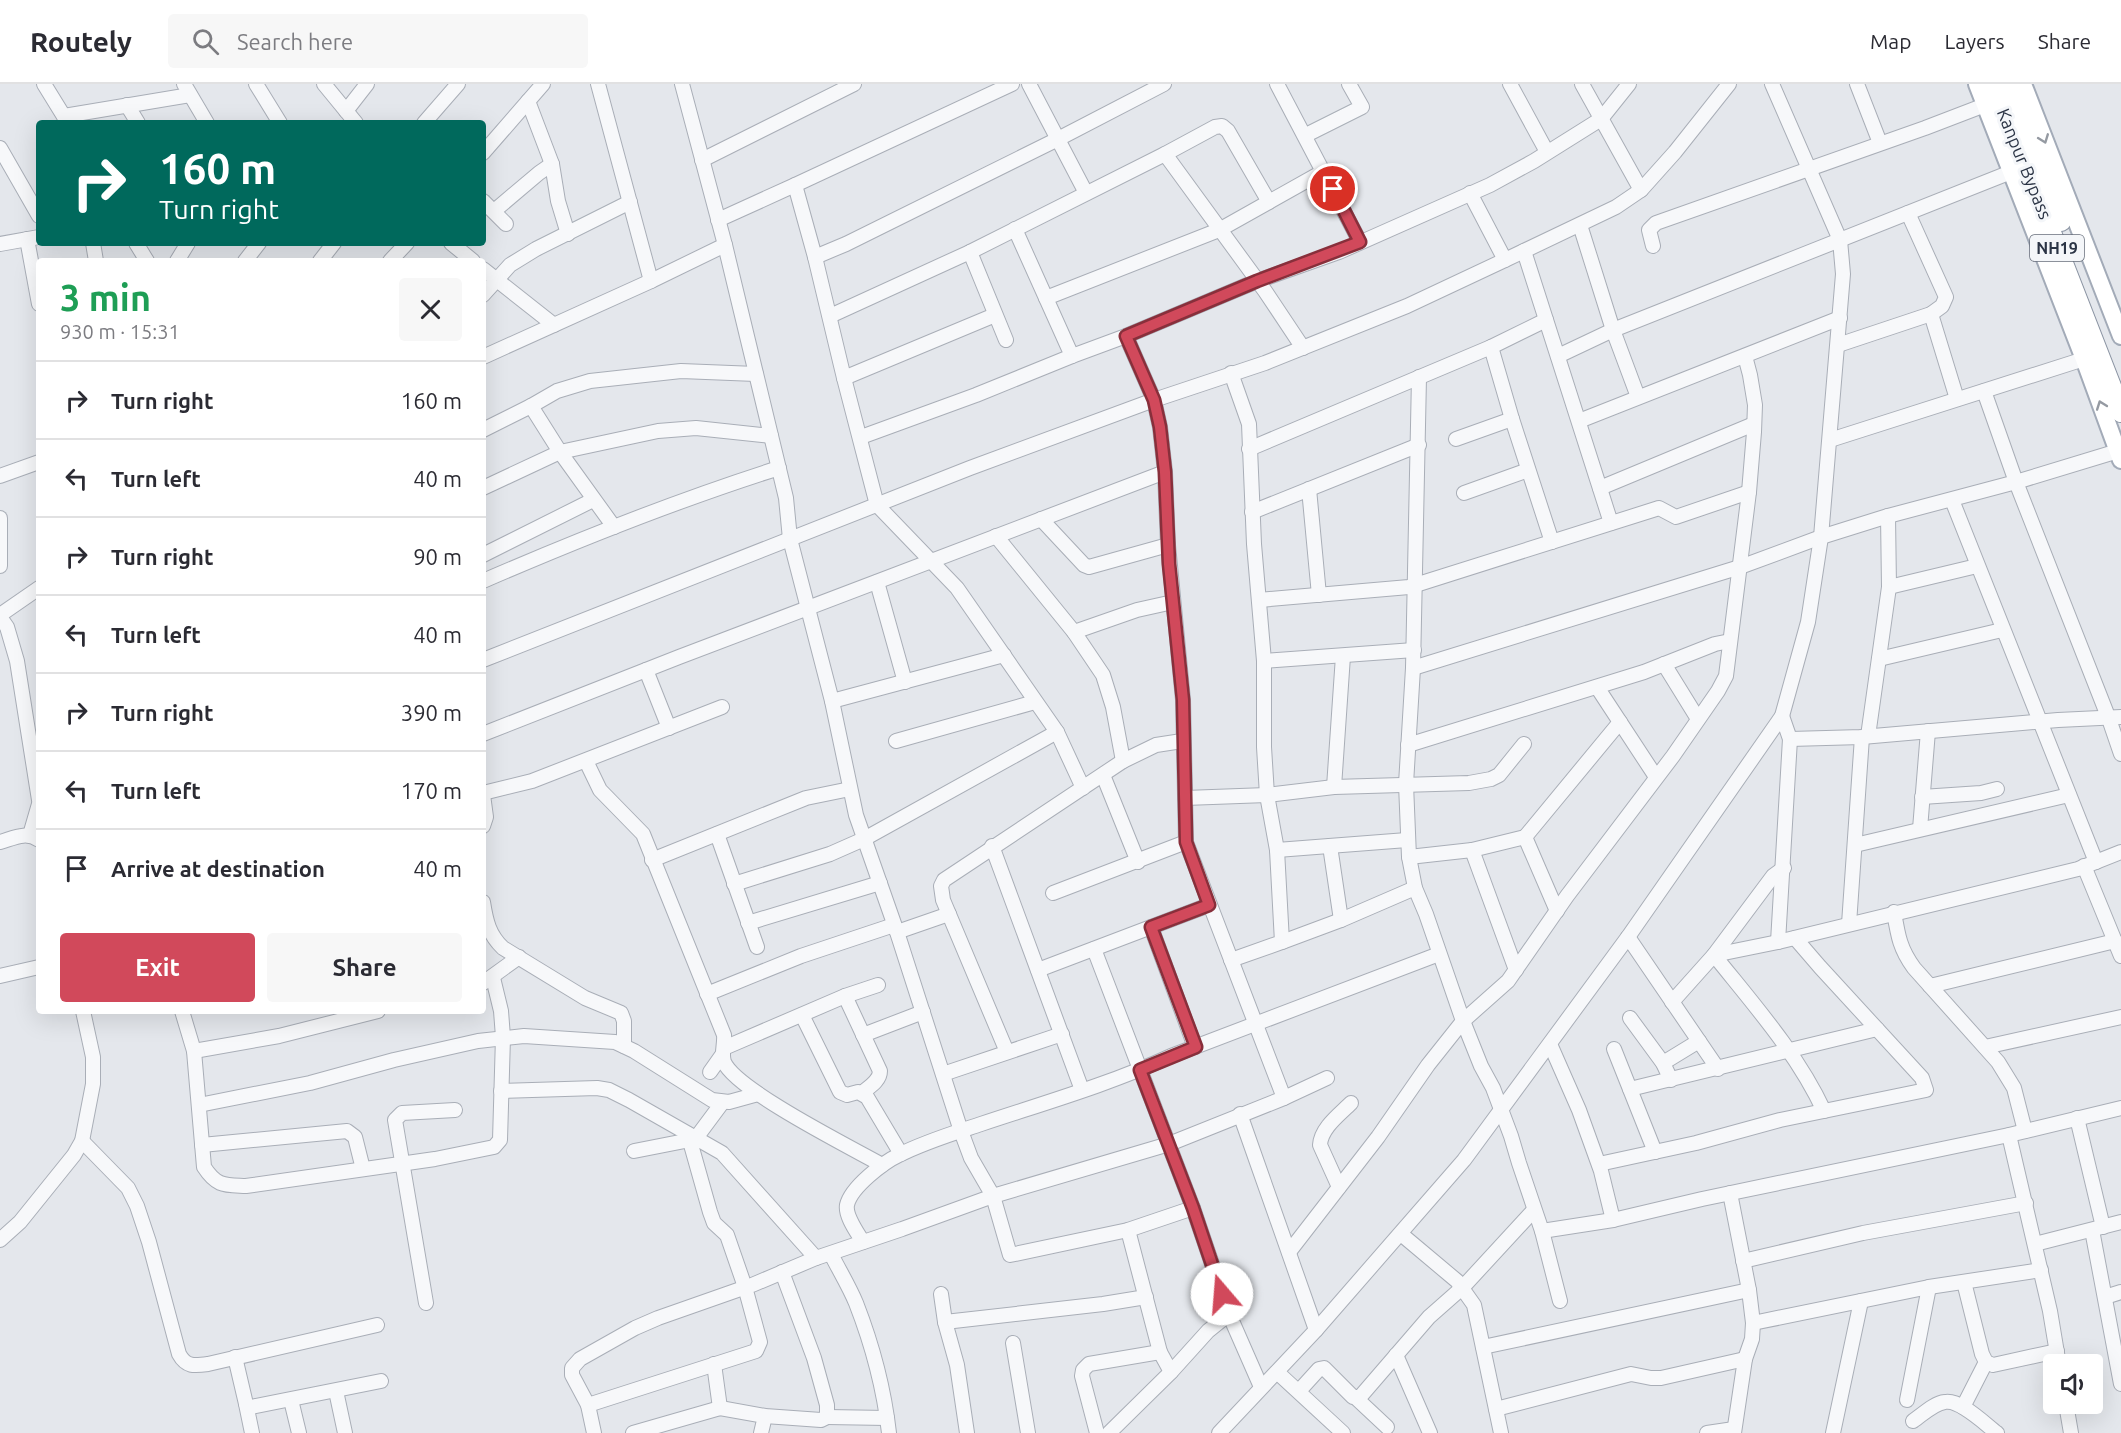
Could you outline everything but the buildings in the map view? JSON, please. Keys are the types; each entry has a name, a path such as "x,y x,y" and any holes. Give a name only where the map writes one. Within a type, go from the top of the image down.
{"highway":[{"name":"Kanpur Bypass","path":"1993,84 2121,412"},
{"name":"Kanpur Bypass","path":"2008,84 2121,375"}],"main road":[{"path":"1977,84 2119,455"},
{"path":"2023,84 2121,336"}],"street":[{"path":"44,84 66,119 187,89 205,120"},
{"path":"256,84 278,120"},
{"path":"324,84 354,120"},
{"path":"346,111 367,84"},
{"path":"427,120 458,84"},
{"path":"486,150 543,84"},
{"path":"598,84 651,281"},
{"path":"682,84 725,245 779,468 786,498 790,538 832,701 856,815 896,929 961,1131 971,1158 993,1196 1010,1255 1128,1230 1193,1208"},
{"path":"822,84 830,96"},
{"path":"702,160 854,84"},
{"path":"718,220 1012,84"},
{"path":"1029,84 1086,194"},
{"path":"815,257 1058,140 1164,84"},
{"path":"1277,84 1306,135 1360,242"},
{"path":"1306,135 1362,107 1349,84"},
{"path":"1510,84 1547,152"},
{"path":"1582,84 1641,190"},
{"path":"861,436 976,395 1126,336 1257,281 1360,242 1490,185 1601,119 1629,84"},
{"path":"486,659 970,468 1154,400 1265,363 1407,306 1580,225 1616,207 1641,190 1675,152 1729,84"},
{"path":"1219,1433 1316,1330 1464,1160 1628,937 1782,716 1808,622 1821,537 1843,274 1840,240 1772,84"},
{"path":"1857,84 1880,143"},
{"path":"528,101 552,164 558,201 568,234"},
{"path":"127,105 136,120"},
{"path":"1653,246 1649,230 1656,223 1985,105"},
{"path":"830,316 970,252 1215,127 1221,126 1228,131 1269,202"},
{"path":"0,148 36,211"},
{"path":"1165,154 1303,348"},
{"path":"494,211 552,164"},
{"path":"1046,298 1218,230 1324,171"},
{"path":"1558,356 1613,330 2011,172"},
{"path":"795,185 877,505 957,588 1057,732 1083,788"},
{"path":"1470,193 1505,260"},
{"path":"486,292 510,265 536,249 630,202"},
{"path":"486,204 506,224"},
{"path":"1838,345 1931,314 1942,306 1946,297 1908,213"},
{"path":"1580,225 1613,330 1638,397"},
{"path":"1015,229 1072,356"},
{"path":"0,244 33,238 36,271"},
{"path":"486,356 725,245"},
{"path":"246,258 256,246"},
{"path":"322,258 332,246"},
{"path":"393,258 404,246"},
{"path":"455,246 469,258"},
{"path":"1524,251 1611,523"},
{"path":"970,252 1006,340"},
{"path":"486,271 554,325"},
{"path":"1931,314 1958,399"},
{"path":"844,378 995,315"},
{"path":"1579,421 1840,318"},
{"path":"1249,449 1491,347 1546,320"},
{"path":"1126,336 1154,400 1160,427 1165,472 1168,545 1183,700 1182,741 1186,842 1284,1098"},
{"path":"1491,347 1552,542"},
{"path":"1289,1252 1378,1137 1428,1065 1463,1021 1508,981 1698,719 1726,676 1749,492 1754,424 1755,405 1744,356"},
{"path":"1830,440 2084,359"},
{"path":"486,428 557,390 590,381 681,371 756,374"},
{"path":"1231,373 1249,424 1252,512 1264,662 1264,747 1267,795 1277,850 1282,942"},
{"path":"1419,376 1414,650 1406,784 1409,857 1415,888 1463,1021 1481,1066 1493,1088 1511,1136 1542,1231 1560,1300"},
{"path":"1984,391 2016,482 2115,718 2121,754"},
{"path":"531,406 560,452 614,527"},
{"path":"1456,439 1512,419"},
{"path":"1600,488 1754,424"},
{"path":"486,487 560,452 658,431 696,428 771,436"},
{"path":"1252,512 1419,444"},
{"path":"1413,668 1740,567 1821,537 1888,516 2119,455"},
{"path":"0,476 36,463"},
{"path":"486,579 704,492 779,468"},
{"path":"1464,493 1528,470"},
{"path":"486,734 646,670 1165,472"},
{"path":"1309,489 1319,596"},
{"path":"1259,600 1415,585 1659,508 1676,517 1749,492"},
{"path":"486,554 593,500"},
{"path":"1952,500 2069,795 2121,956"},
{"path":"1849,924 1865,736 1889,587 1888,516"},
{"path":"0,518 2,532 0,566"},
{"path":"1041,519 1084,565 1089,567 1168,545"},
{"path":"996,536 1074,632 1106,681 1123,761"},
{"path":"1889,587 1977,566"},
{"path":"877,582 905,682"},
{"path":"36,590 0,616 7,627 17,661 36,781"},
{"path":"1074,632 1137,610 1173,602"},
{"path":"1878,659 2002,630"},
{"path":"1408,745 1597,687 1715,644 1730,641"},
{"path":"1264,662 1414,650"},
{"path":"832,701 1004,655"},
{"path":"1334,787 1342,656"},
{"path":"1664,664 1698,719"},
{"path":"646,670 669,728"},
{"path":"1597,687 1656,777"},
{"path":"896,741 1035,702"},
{"path":"486,793 532,781 722,707"},
{"path":"1778,942 1790,739 1782,716"},
{"path":"1790,739 1865,736 2115,718"},
{"path":"1409,857 1472,850 1525,837 1620,722"},
{"path":"1920,829 1928,731"},
{"path":"734,884 830,854 864,839 1057,732"},
{"path":"1007,1052 943,900 941,886 944,880 1123,761 1156,745 1182,741"},
{"path":"1185,798 1267,795 1334,787 1469,783 1499,775 1524,744"},
{"path":"586,761 600,790 643,834 723,1035 725,1064 735,1076 758,1094 882,1165"},
{"path":"1103,775 1138,862"},
{"path":"652,860 806,798 850,789"},
{"path":"1922,797 1980,793 1997,789"},
{"path":"1855,845 2069,795"},
{"path":"717,834 757,947"},
{"path":"0,842 22,835 35,837"},
{"path":"1525,837 1557,911"},
{"path":"1277,850 1407,840"},
{"path":"1053,893 1186,842"},
{"path":"992,846 1082,1090"},
{"path":"1330,846 1341,920"},
{"path":"1472,850 1516,970"},
{"path":"1714,955 1795,938 2090,864 2121,852"},
{"path":"1672,1002 1714,955 1773,876 1784,868"},
{"path":"748,923 880,883"},
{"path":"1231,960 1341,920 1415,888"},
{"path":"1038,970 1209,905"},
{"path":"1894,912 1899,942 1904,954 1998,1062 2014,1088 2025,1131"},
{"path":"707,994 801,956 949,914"},
{"path":"486,918 497,942 585,998 621,1013 624,1021 624,1046"},
{"path":"1151,927 1196,1047"},
{"path":"1628,937 1718,1069"},
{"path":"1599,1164 1696,1143 1780,1120 1926,1090 1922,1078 1795,938"},
{"path":"1930,986 2115,941"},
{"path":"1094,949 1193,1208 1228,1314 1261,1387"},
{"path":"863,1242 848,1212 847,1204 856,1190 882,1165 901,1154 961,1131 1140,1070 1439,954"},
{"path":"1714,955 1789,1049 1814,1089 1824,1111"},
{"path":"183,1014 194,1051 204,1167 211,1178 222,1185 246,1186 488,1150 500,1140 503,1037 501,1011 488,980 519,957"},
{"path":"0,976 36,968"},
{"path":"710,1072 723,1051 845,996 878,985"},
{"path":"845,996 880,1071 880,1076 862,1093"},
{"path":"863,1035 923,1012"},
{"path":"0,1241 20,1222 74,1155 82,1141 93,1084 93,1057 84,1014"},
{"path":"194,1051 279,1036 366,1014"},
{"path":"802,1015 840,1092 847,1095 858,1092 867,1098 901,1154"},
{"path":"1985,1047 2121,1017"},
{"path":"1629,1018 1663,1063 1671,1080"},
{"path":"1630,1089 1876,1029"},
{"path":"943,1074 1062,1034"},
{"path":"200,1105 310,1083 394,1059 503,1037 546,1036 615,1042 705,1096 722,1102 758,1094"},
{"path":"1663,1063 1699,1041"},
{"path":"1550,1044 1580,1110 1599,1164 1613,1220"},
{"path":"1614,1049 1655,1152"},
{"path":"594,1433 588,1405 572,1375 572,1368 580,1359 634,1328 816,1258 993,1196 1169,1144 1284,1098 1327,1078"},
{"path":"501,1091 597,1088 609,1090 722,1153 816,1258"},
{"path":"634,1151 692,1137 722,1102"},
{"path":"1339,1187 1320,1145 1324,1131 1351,1103"},
{"path":"1542,1231 1613,1220 1730,1193 2009,1135 2121,1108"},
{"path":"426,1304 395,1120 397,1115 402,1113 454,1110"},
{"path":"1240,1114 1316,1330"},
{"path":"2077,1118 2097,1228 2105,1297 2118,1347 2121,1384"},
{"path":"202,1145 346,1131 355,1137 363,1169"},
{"path":"2009,1135 2041,1270 2057,1354"},
{"path":"588,1405 756,1351 759,1347 760,1342 745,1287 728,1235 714,1223 692,1137"},
{"path":"82,1141 128,1188 137,1206 183,1362 191,1366 377,1325"},
{"path":"1707,1433 1734,1431 1745,1359 1752,1339 1753,1323 1749,1290 1730,1193"},
{"path":"1743,1261 1863,1233 2026,1203"},
{"path":"1356,1398 1360,1397 1429,1317 1463,1287 1534,1210"},
{"path":"2035,1244 2121,1222"},
{"path":"1128,1230 1160,1352 1171,1372"},
{"path":"1401,1234 1463,1287 1474,1305 1501,1433"},
{"path":"831,1254 856,1303 878,1373 889,1433"},
{"path":"1753,1323 1929,1287 2041,1270"},
{"path":"782,1272 814,1358 827,1417"},
{"path":"1964,1282 1986,1362 1993,1365 2043,1360"},
{"path":"1907,1400 1929,1287"},
{"path":"1484,1347 1749,1290"},
{"path":"2105,1297 2121,1292"},
{"path":"941,1294 945,1322 957,1365 968,1433"},
{"path":"945,1322 1146,1297"},
{"path":"1833,1433 1861,1301"},
{"path":"1109,1433 1171,1372 1208,1331 1228,1314"},
{"path":"1013,1343 1029,1433"},
{"path":"1097,1433 1082,1376 1083,1370 1089,1364 1160,1352"},
{"path":"1396,1354 1430,1433"},
{"path":"236,1357 252,1433"},
{"path":"1496,1410 1631,1374 1661,1378 1745,1359"},
{"path":"1963,1407 1986,1362"},
{"path":"714,1364 721,1402 720,1408"},
{"path":"1299,1391 1319,1369 1324,1368 1387,1427"},
{"path":"1277,1372 1299,1391 1333,1430"},
{"path":"246,1404 259,1407 381,1381"},
{"path":"336,1390 345,1433"},
{"path":"291,1400 299,1433"},
{"path":"1913,1421 1943,1402 1950,1402 1963,1407 1997,1433"},
{"path":"633,1433 662,1429 720,1408 765,1416 821,1420 827,1417 887,1418"},
{"path":"2068,1414 2071,1433"},
{"path":"761,1433 765,1416"}],"route":[{"path":"1222,1294 1193,1208 1140,1070 1196,1047 1151,927 1209,905 1186,842 1182,741 1183,700 1169,564 1165,472 1160,427 1154,400 1126,336 1257,281 1339,252 1360,242 1333,189"}]}
